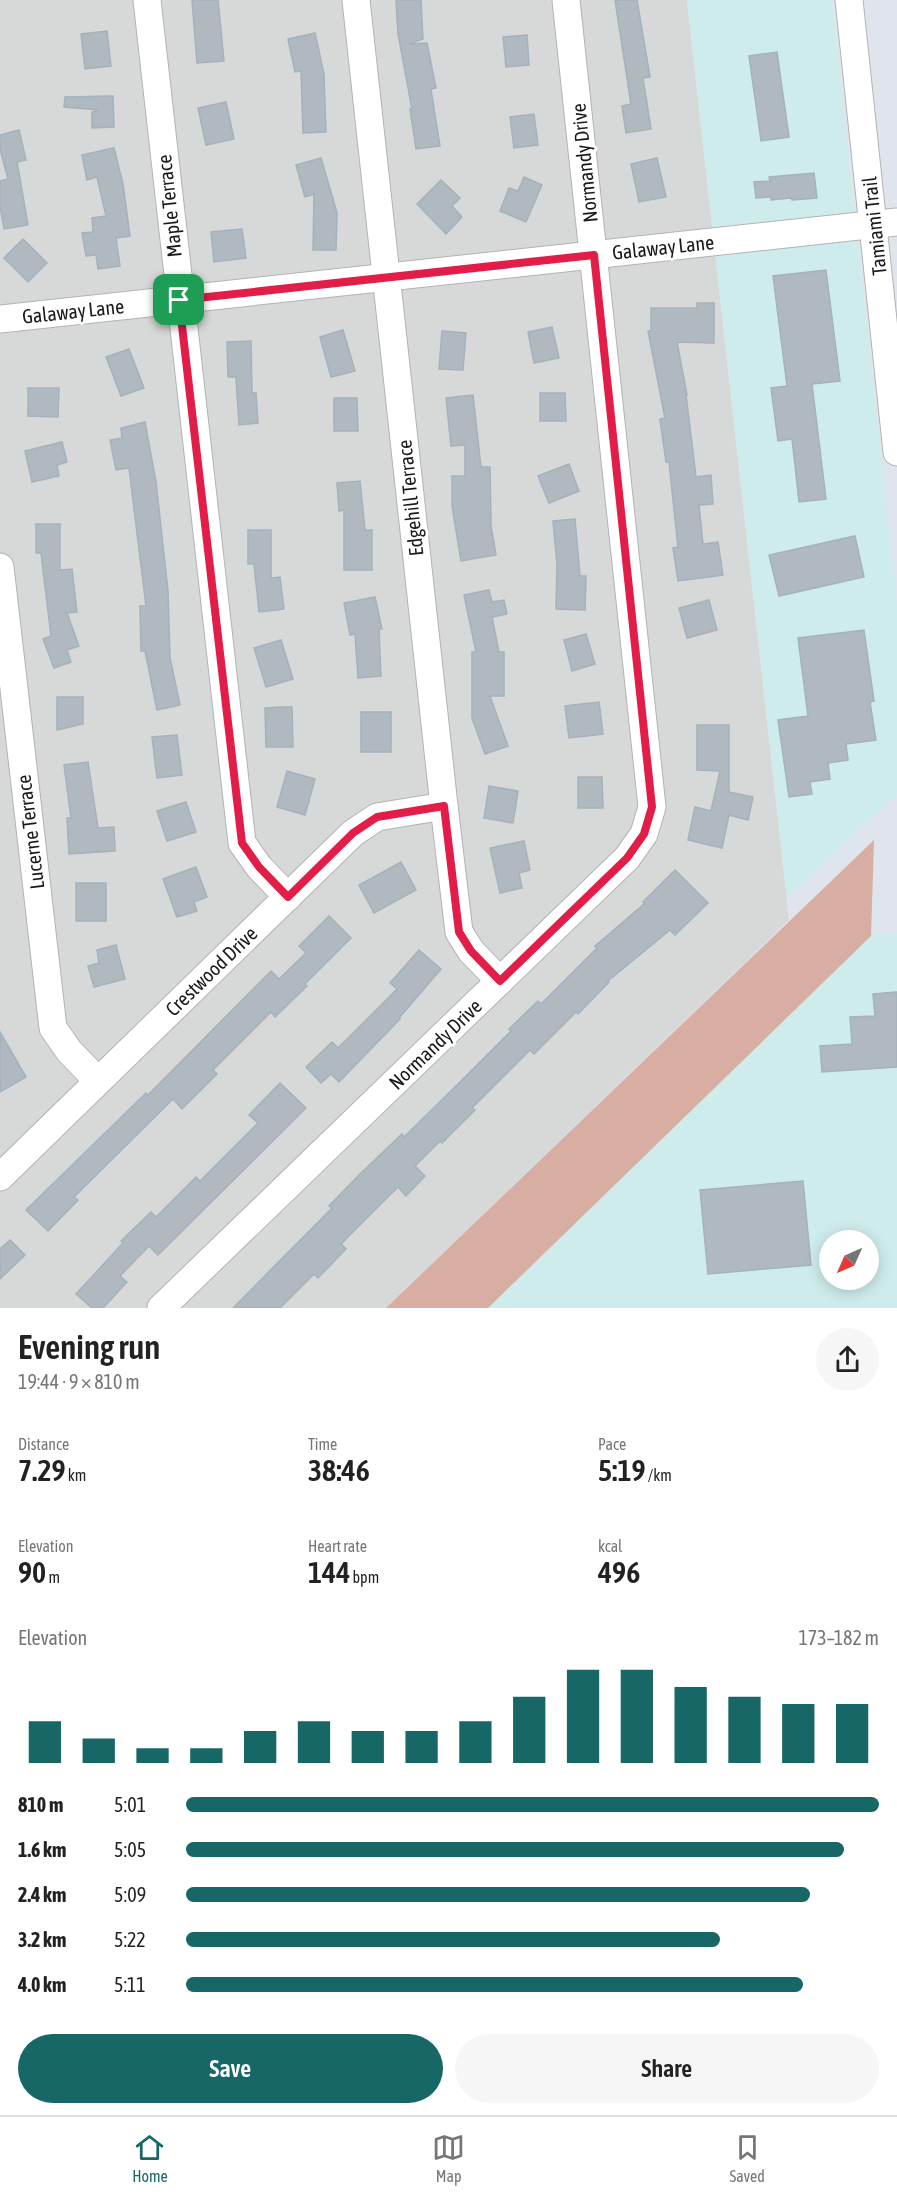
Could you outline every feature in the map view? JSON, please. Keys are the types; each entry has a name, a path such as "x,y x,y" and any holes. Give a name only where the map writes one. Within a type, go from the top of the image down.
{"street":[{"name":"Maple Terrace","path":"147,0 242,843 259,867 288,897"},
{"name":"Edgehill Terrace","path":"356,0 459,932 471,951 500,981"},
{"name":"Normandy Drive","path":"161,1308 627,858 644,834 652,807 566,0"},
{"name":"Tamiami Trail","path":"849,0 885,223 897,452"},
{"name":"Galaway Lane","path":"0,319 885,223"},
{"name":"Lucerne Terrace","path":"0,567 53,1028 69,1051 98,1081"},
{"name":"Crestwood Drive","path":"0,1177 353,833 377,817 444,806"}],"shaded area":[{"path":"0,0 687,0 789,920 386,1308 0,1308"},
{"path":"687,0 832,0 897,602 897,794 787,898"},
{"path":"874,840 871,936 488,1308 386,1308"},
{"path":"897,933 897,1308 488,1308 871,936"}],"building":[{"path":"192,0 218,0 224,61 197,63"},
{"path":"396,0 421,0 423,39 409,44 427,43 436,88 431,89 440,146 416,149 410,109 412,109 398,34"},
{"path":"615,0 637,0 650,77 643,78 651,129 626,133 622,106 631,104"},
{"path":"107,31 111,66 85,69 81,34"},
{"path":"315,33 324,74 326,132 303,133 301,71 295,72 288,39"},
{"path":"527,35 529,65 506,67 503,37"},
{"path":"777,52 789,137 761,141 749,56"},
{"path":"113,96 114,127 92,128 92,112 99,110 64,107 65,97"},
{"path":"226,102 234,139 206,145 198,108"},
{"path":"534,114 538,145 514,148 510,117"},
{"path":"19,130 26,160 17,162 28,225 4,229 0,206 0,181 8,179 0,149 0,135"},
{"path":"114,148 123,184 130,236 116,238 120,266 98,269 96,255 86,256 82,233 93,232 92,218 106,216 97,177 87,180 82,155"},
{"path":"321,158 337,213 336,250 313,250 314,194 305,197 296,165"},
{"path":"657,158 666,197 639,202 631,164"},
{"path":"814,173 817,198 771,200 771,197 756,198 754,182 770,181 769,177"},
{"path":"524,177 542,185 526,222 500,211 509,188 518,191"},
{"path":"441,180 460,198 452,206 462,217 446,234 417,204"},
{"path":"242,229 246,258 214,262 211,232"},
{"path":"23,239 47,263 28,282 4,258"},
{"path":"826,270 840,381 812,384 826,499 799,502 792,439 778,441 771,388 787,386 773,276"},
{"path":"697,303 714,303 714,343 677,342 687,395 696,477 711,475 713,504 699,505 703,544 718,542 723,575 678,581 673,548 678,547 669,462 666,462 660,419 665,418 648,331 651,331 651,308 697,308"},
{"path":"552,327 559,358 534,363 528,332"},
{"path":"343,330 355,371 331,377 320,337"},
{"path":"442,331 466,333 463,370 439,369"},
{"path":"251,341 252,393 256,393 258,423 239,425 236,377 228,377 227,342"},
{"path":"129,349 144,388 121,396 106,357"},
{"path":"28,388 59,388 58,417 28,416"},
{"path":"540,393 565,393 566,421 540,421"},
{"path":"473,395 481,467 490,467 491,525 489,526 491,526 496,555 461,561 452,506 452,476 465,476 465,445 451,446 446,398"},
{"path":"334,398 357,398 358,431 334,431"},
{"path":"145,422 156,482 168,591 170,658 180,705 157,710 145,651 141,651 140,606 146,606 129,468 116,470 110,440 122,438 121,428"},
{"path":"62,442 67,462 57,465 59,476 32,482 25,451"},
{"path":"569,464 579,491 549,503 538,476"},
{"path":"360,481 365,530 372,530 372,570 344,570 344,510 339,511 337,483"},
{"path":"575,519 580,576 586,576 585,610 556,609 557,564 553,521"},
{"path":"36,524 60,524 60,570 72,569 77,612 67,613 79,646 67,650 71,662 54,668 43,639 51,636 41,553 36,553"},
{"path":"248,530 271,530 271,578 280,577 284,609 259,612 254,564 248,564"},
{"path":"855,536 864,577 779,596 769,555"},
{"path":"489,590 492,602 504,600 507,614 492,617 499,652 504,652 504,696 490,696 508,746 485,754 472,718 472,652 476,652 464,595"},
{"path":"375,597 382,629 379,629 381,676 358,678 355,634 350,635 344,603"},
{"path":"709,600 717,630 687,638 679,608"},
{"path":"864,630 874,701 870,702 876,740 846,744 848,760 828,763 830,779 810,782 812,794 789,797 778,720 808,716 798,638"},
{"path":"586,634 595,664 572,671 564,640"},
{"path":"281,640 293,679 266,687 254,648"},
{"path":"57,697 83,697 83,724 57,730"},
{"path":"599,702 603,734 569,738 565,706"},
{"path":"292,707 293,747 266,747 265,708"},
{"path":"361,712 391,712 391,752 361,752"},
{"path":"697,725 729,725 729,792 753,797 748,820 729,815 722,848 688,840 695,807 711,811 720,771 697,770"},
{"path":"177,735 182,775 157,778 152,737"},
{"path":"88,762 98,828 114,827 115,851 69,854 67,818 71,818 64,765"},
{"path":"287,771 315,779 305,815 277,807"},
{"path":"578,777 602,777 603,808 578,808"},
{"path":"489,786 518,791 513,823 484,818"},
{"path":"186,802 196,832 167,841 157,811"},
{"path":"524,841 530,870 519,873 522,888 500,893 490,848"},
{"path":"401,862 416,890 374,913 359,885"},
{"path":"196,867 207,897 194,902 197,911 177,917 163,879"},
{"path":"675,870 708,903 675,935 670,930 608,981 578,1014 576,1012 534,1054 530,1050 472,1108 475,1110 415,1166 425,1176 406,1196 398,1187 341,1244 346,1249 318,1278 314,1274 280,1308 233,1308 332,1208 329,1206 360,1174 402,1134 404,1137 511,1031 509,1029 538,1001 541,1004 597,948 595,946 644,904 643,902"},
{"path":"76,883 106,883 106,921 76,921"},
{"path":"329,916 351,938 275,1017 271,1012 213,1070 217,1074 182,1109 173,1099 74,1197 78,1200 48,1231 26,1210 146,1093 148,1095 271,971 279,979 306,953 299,946"},
{"path":"116,945 125,979 94,987 88,966 99,963 97,950"},
{"path":"419,950 441,969 400,1019 339,1082 331,1074 321,1083 306,1067 332,1042 338,1048 397,989 390,983"},
{"path":"897,992 897,1067 822,1072 820,1046 852,1044 850,1017 875,1016 873,994"},
{"path":"0,1032 26,1077 0,1092"},
{"path":"280,1083 306,1108 158,1255 149,1246 120,1276 127,1282 103,1308 92,1308 76,1294 123,1243 121,1241 151,1212 156,1217 196,1177 200,1181 258,1123 249,1115"},
{"path":"803,1181 811,1265 708,1274 700,1190"},
{"path":"10,1240 25,1255 0,1279 0,1249"}],"route":[{"path":"594,255 652,807 644,834 627,858 500,981 471,951 459,932 444,806 377,817 353,833 288,897 259,867 242,843 179,300 594,255"}]}
